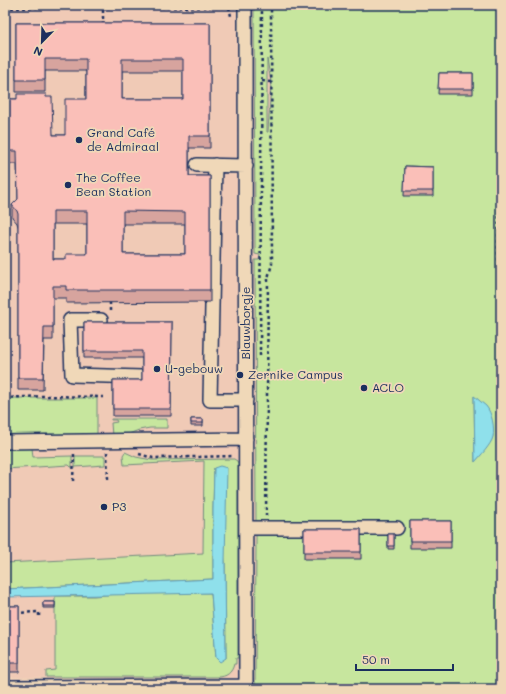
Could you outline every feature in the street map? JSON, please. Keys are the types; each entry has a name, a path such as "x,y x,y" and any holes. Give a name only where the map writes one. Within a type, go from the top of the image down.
{"street":[{"name":"Blauwborgje","path":"245,6 246,687"},
{"path":"197,165 246,166"},
{"path":"215,165 210,400 246,400"},
{"path":"101,320 70,320 72,375 142,377"},
{"path":"5,442 246,439"},
{"path":"246,528 397,528"},
{"path":"5,687 246,687"}],"path":[{"path":"266,528 268,278 272,264 271,5"},
{"path":"5,8 80,6 245,6"},
{"path":"103,7 103,28"},
{"path":"501,198 498,248 501,422"},
{"path":"5,398 43,396 104,397"},
{"path":"105,440 107,444 108,479"},
{"path":"73,481 74,441"},
{"path":"139,454 153,458 246,456"},
{"path":"12,613 39,612 39,618"}],"shaded area":[{"name":"Zernike Campus","path":"5,5 484,5 261,689 260,681 5,677"}],"green space":[{"name":"ACLO","path":"254,5 501,5 501,689 255,689 255,260 259,260 260,255 255,254","holes":["267,59 271,82 268,132 267,132","474,396 486,407 493,436 491,441 475,462"]},
{"path":"5,398 97,398 97,437 5,437"},
{"path":"111,419 167,419 167,428 150,428 139,430 123,436 112,436 111,423 117,422 116,420"},
{"path":"9,448 32,448 33,457 72,456 72,467 69,465 5,469 5,450 8,450"},
{"path":"125,452 136,457 152,460 234,459 238,463 238,658 236,658 236,664 234,664 232,670 224,676 46,677 46,671 55,670 55,596 94,596 139,592 211,593 216,658 226,658 225,562 214,468 213,579 5,589 5,563 203,553 204,461 124,465 123,455"},
{"path":"75,456 105,456 105,465 75,467"}],"water":[{"path":"474,396 488,409 494,429 493,437 490,443 475,462"},
{"path":"220,466 227,468 225,562 226,658 220,662 216,658 211,593 5,597 5,589 213,579 214,468"}],"building":[{"path":"16,23 210,23 210,136 189,136 189,176 210,176 210,290 66,290 66,286 53,286 53,327 44,327 43,378 18,378 18,214 12,205 18,199 17,151 5,151 5,99 17,99 17,94 46,94 46,97 52,97 53,135 65,135 65,99 86,99 86,59 45,59 45,80 16,80","holes":["122,59 183,59 183,99 122,99","53,211 87,211 87,254 66,254 66,259 53,259","123,211 185,212 185,254 123,254"]},
{"path":"439,73 473,73 473,89 438,89"},
{"path":"405,166 433,167 433,191 404,191"},
{"name":"U-gebouw","path":"84,322 172,322 171,409 113,409 113,380 142,380 142,351 84,351"},
{"path":"191,419 203,419 203,423 191,423"},
{"path":"410,521 451,521 451,541 410,541"},
{"path":"304,529 361,529 361,552 304,552"},
{"path":"388,534 394,534 394,546 388,546"},
{"path":"43,602 55,602 55,606 43,606"},
{"path":"5,606 19,606 19,663 5,663"}],"place":[{"name":"Grand Café de Admiraal","path":"79,140"},
{"name":"The Coffee Bean Station","path":"68,185"},
{"name":"U-gebouw","path":"157,369"},
{"name":"Zernike Campus","path":"240,375"},
{"name":"ACLO","path":"364,388"},
{"name":"P3","path":"104,507"}]}
